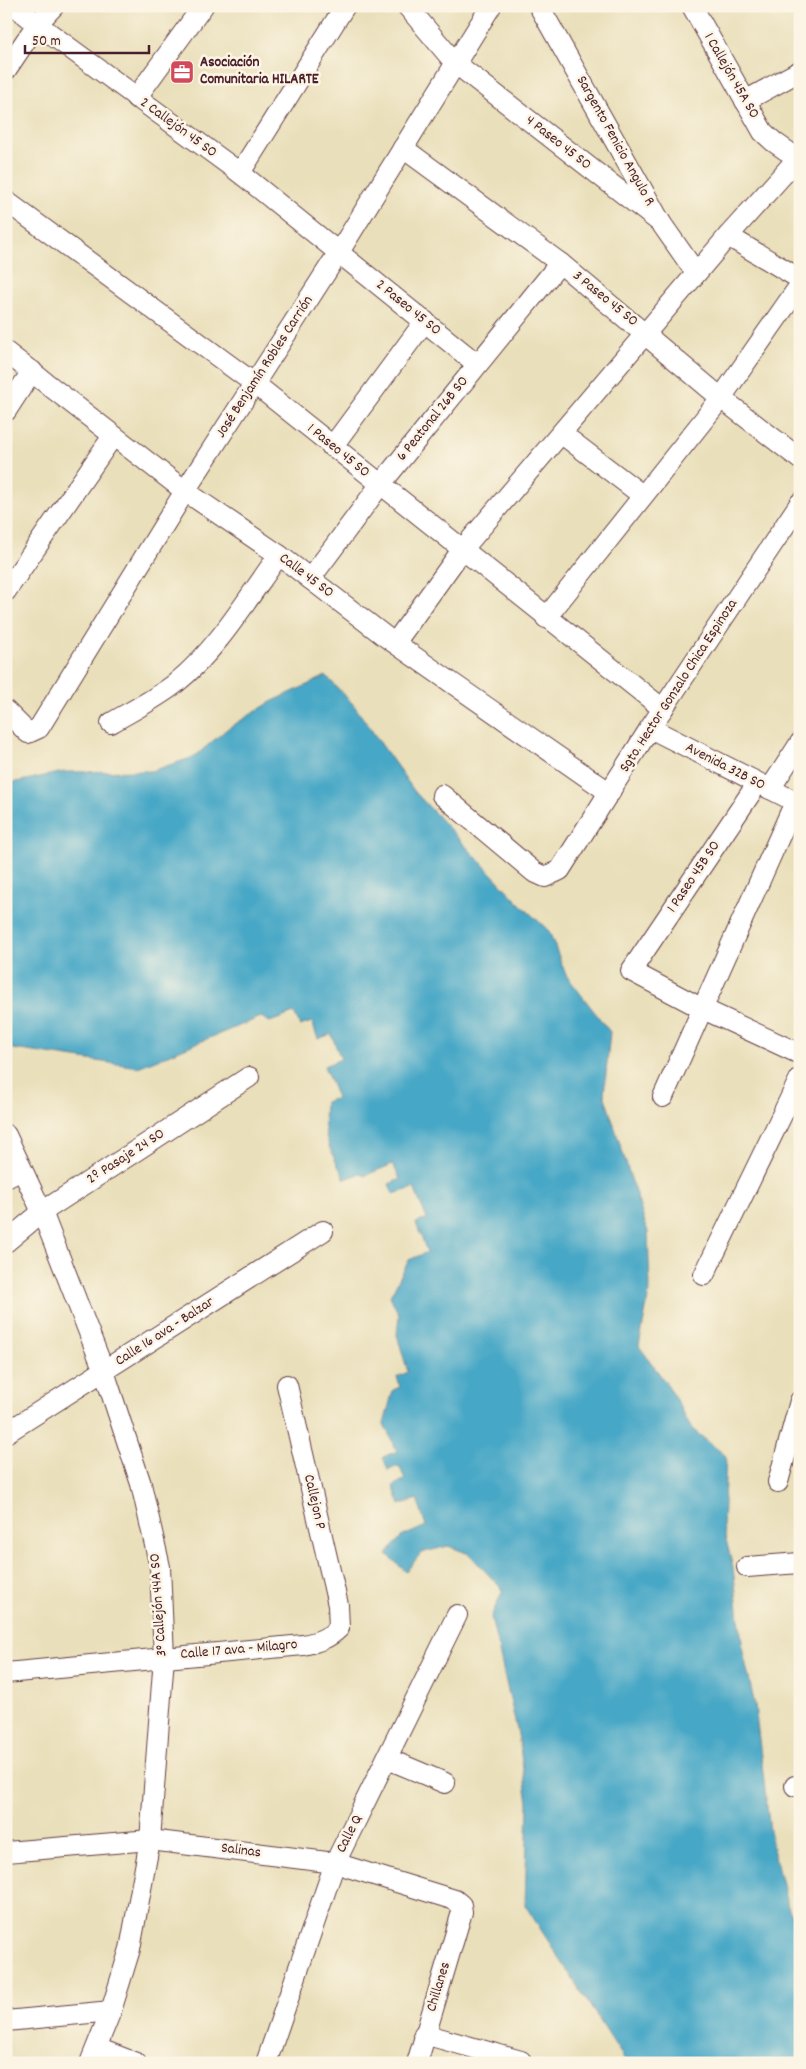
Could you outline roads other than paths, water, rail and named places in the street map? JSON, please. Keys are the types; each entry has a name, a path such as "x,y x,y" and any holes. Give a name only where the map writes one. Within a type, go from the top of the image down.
{"street":[{"name":"2 Callejón 45 SO","path":"16,6 37,24 136,98 240,173 339,252"},
{"path":"6,70 37,24 54,6"},
{"path":"136,98 203,6"},
{"path":"240,173 344,6"},
{"name":"4 Paseo 45 SO","path":"407,6 455,63 661,223"},
{"name":"José Benjamín Robles Carrión","path":"8,716 28,733 39,728 185,492 339,252 491,6"},
{"name":"Sargento Fenicio Angulo R","path":"539,6 661,223 696,273"},
{"name":"1 Callejón 45A SO","path":"692,6 763,132 798,160"},
{"path":"745,101 800,71"},
{"name":"3 Paseo 45 SO","path":"403,148 560,263 645,332 721,398 800,460"},
{"path":"395,643 462,550 562,434 645,332 728,236 798,160"},
{"name":"1 Paseo 45 SO","path":"6,201 255,384 380,486 663,709"},
{"path":"728,236 800,279"},
{"name":"2 Paseo 45 SO","path":"339,252 477,364"},
{"name":"6 Peatonal 26B SO","path":"310,579 380,486 560,263"},
{"path":"546,618 721,398 800,285"},
{"path":"332,447 425,321"},
{"name":"Calle 45 SO","path":"6,352 185,492 279,555 395,643 610,793"},
{"path":"6,411 32,371"},
{"path":"562,434 642,495"},
{"path":"6,592 113,436"},
{"name":"Sgto. Hector Gonzalo Chica Espinoza","path":"442,795 534,872 545,877 560,870 650,728 800,503"},
{"path":"111,723 158,696 194,666 218,640 279,555"},
{"name":"Avenida 32B SO","path":"650,728 797,803"},
{"name":"1 Paseo 45B SO","path":"701,1008 631,971 763,786 800,743"},
{"path":"663,1097 701,1008 797,803"},
{"path":"701,1008 800,1054"},
{"name":"2º Pasaje 24 SO","path":"6,1242 42,1212 249,1077"},
{"path":"704,1275 800,1078"},
{"name":"3° Callejón 44A SO","path":"6,1135 14,1174 42,1212 104,1371 141,1484 160,1567 164,1657 150,1840 130,1949 111,2011 94,2056"},
{"name":"Calle 16 ava - Balzar","path":"6,1433 323,1231"},
{"name":"Callejon P","path":"287,1385 340,1619"},
{"path":"778,1482 793,1448 800,1401"},
{"path":"747,1567 800,1564"},
{"name":"Calle Q","path":"266,2063 335,1863 388,1759 457,1615"},
{"name":"Calle 17 ava - Milagro","path":"6,1673 314,1642 332,1635 338,1628 340,1619"},
{"path":"388,1759 445,1783"},
{"name":"Salinas","path":"6,1852 150,1840 335,1863 455,1900 461,1905 462,1912"},
{"name":"Chillanes","path":"416,2063 462,1912"},
{"path":"6,2021 111,2011"},
{"path":"424,2034 521,2061"},
{"path":"94,2056 136,2063"}],"water":[{"path":"326,676 353,704 415,792 518,902 549,931 566,975 610,1032 604,1094 648,1232 650,1288 639,1346 669,1387 691,1428 726,1456 723,1527 733,1568 743,1651 755,1706 771,1840 787,1904 800,1937 800,2063 627,2063 525,1905 528,1803 518,1734 491,1617 503,1590 469,1554 448,1546 421,1553 406,1572 387,1554 401,1537 426,1526 417,1499 400,1505 393,1486 405,1479 399,1466 388,1470 383,1457 397,1451 384,1424 393,1390 400,1387 397,1377 408,1372 397,1335 399,1315 390,1296 409,1260 427,1252 416,1223 427,1219 414,1188 393,1194 389,1184 400,1179 393,1164 364,1176 362,1173 345,1179 339,1169 328,1142 324,1114 325,1102 337,1098 324,1066 341,1059 331,1034 318,1039 312,1022 300,1026 294,1013 270,1022 261,1017 138,1067 6,1048 6,784 64,772 151,771 194,757 227,729 271,702"}],"place":[{"name":"Asociación Comunitaria HILARTE","path":"182,72"}]}
